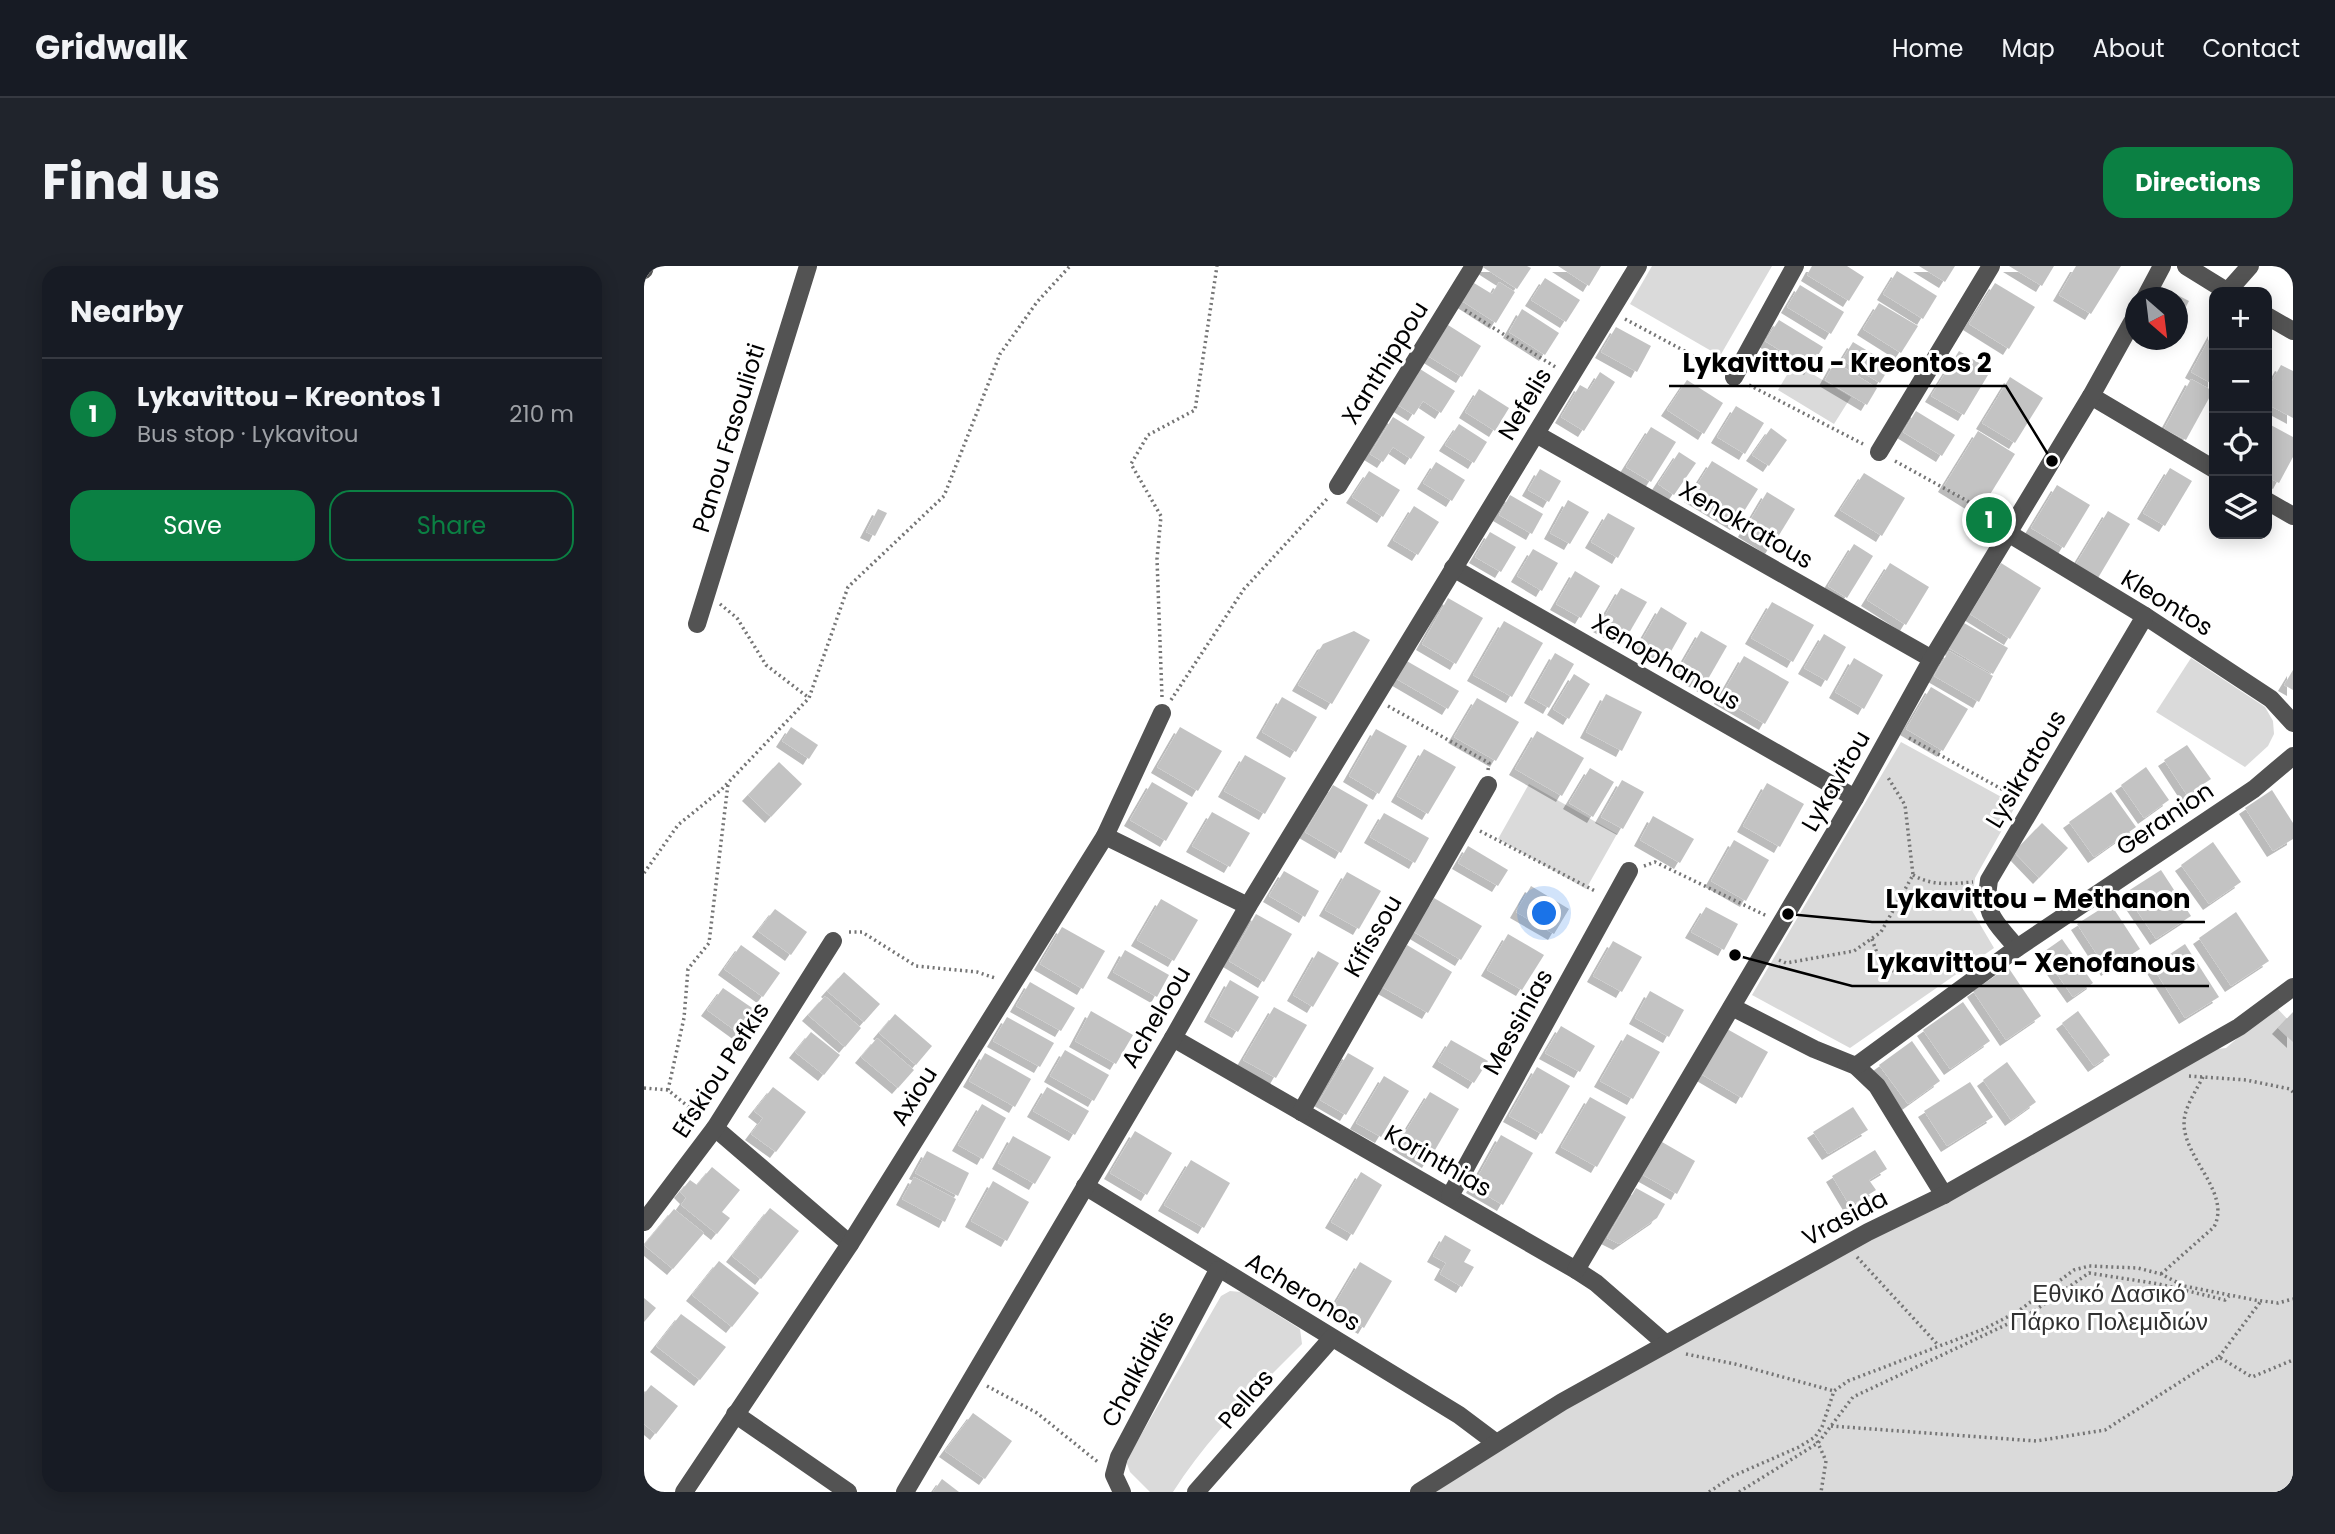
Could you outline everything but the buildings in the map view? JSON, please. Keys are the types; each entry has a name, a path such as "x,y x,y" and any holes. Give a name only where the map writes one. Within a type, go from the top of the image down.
{"street":[{"name":"Panou Fasoulioti","path":"697,624 808,266"},
{"name":"Xanthippou","path":"1338,486 1474,266"},
{"name":"Nefelis","path":"1453,568 1638,266"},
{"path":"1734,377 1795,266"},
{"path":"1879,452 1991,266"},
{"path":"2151,287 2162,266"},
{"path":"2186,266 2219,287"},
{"path":"2231,287 2250,266"},
{"path":"2272,319 2293,331"},
{"name":"Lykavitou","path":"1576,1270 1855,798 1932,659 2125,335"},
{"path":"2091,396 2209,466"},
{"name":"Xenokratous","path":"1536,434 1932,659"},
{"path":"2272,503 2293,516"},
{"name":"Kleontos","path":"2010,530 2271,699 2293,723"},
{"name":"Acheloou","path":"905,1492 1248,906 1453,568"},
{"name":"Xenophanous","path":"1453,568 1855,798"},
{"name":"Lysikratous","path":"1989,880 2145,616"},
{"name":"Axiou","path":"684,1492 850,1244 1105,836 1162,713"},
{"name":"Geranion","path":"1856,1066 2017,948 2254,789 2293,756"},
{"name":"Kifissou","path":"1301,1112 1488,785"},
{"path":"1105,836 1248,906"},
{"name":"Messinias","path":"1450,1196 1629,871"},
{"path":"1989,880 1986,898 1990,915 2017,948"},
{"name":"Efskiou Pefkis","path":"644,1222 715,1128 833,941"},
{"name":"Vrasida","path":"1419,1492 1562,1402 1868,1232 1944,1195 2239,1027 2293,987"},
{"path":"1732,1007 1814,1049 1856,1066 1877,1086 1944,1195"},
{"name":"Korinthias","path":"1173,1038 1576,1270 1596,1283 1666,1344"},
{"path":"715,1128 850,1244"},
{"name":"Acheronos","path":"1085,1186 1459,1415 1495,1442"},
{"name":"Chalkidikis","path":"1114,1475 1119,1458 1219,1270"},
{"name":"Pellas","path":"1196,1492 1332,1338"},
{"path":"734,1414 848,1492"},
{"path":"1114,1475 1122,1492"}],"path":[{"path":"644,873 678,825 728,782 809,698 848,587 944,496 1000,354 1037,302 1070,266"},
{"path":"1162,713 1157,559 1161,516 1131,464 1148,435 1195,410 1217,266"},
{"path":"1451,302 1571,376"},
{"path":"1611,311 1879,452 2010,530"},
{"path":"1162,713 1244,589 1338,486"},
{"path":"706,593 737,618 766,665 809,698"},
{"path":"1374,698 1489,763 1488,785"},
{"path":"1893,729 2033,806"},
{"path":"1763,954 1786,963 1854,951 1881,932 1913,875 1905,805 1877,760"},
{"path":"668,1090 684,1018 688,969 709,943 728,782"},
{"path":"1466,823 1613,901"},
{"path":"1629,871 1655,862 1781,923"},
{"path":"1913,875 1926,882 1948,884 1989,880"},
{"path":"833,941 850,931 862,932 916,966 977,972 1013,983"},
{"path":"1872,939 1879,959 1896,973 1940,959 1955,963 1969,984"},
{"path":"2161,1274 2214,1227 2219,1217 2208,1180 2186,1139 2185,1114 2204,1076"},
{"path":"644,1088 668,1090 715,1128"},
{"path":"1853,1253 1939,1346"},
{"path":"1709,1492 1733,1476 1799,1447 1815,1437 1822,1427 1833,1391 1849,1381 1984,1329 2017,1312 2074,1270 2089,1266 2138,1268 2161,1274 2184,1286 2229,1296 2278,1303 2293,1300"},
{"path":"1739,1492 1818,1443 1853,1397 2031,1313 2089,1273 2159,1284 2225,1300 2229,1296"},
{"path":"1831,1426 2036,1441 2105,1430 2219,1357 2261,1301"},
{"path":"1666,1344 1675,1352 1735,1364 1833,1391"},
{"path":"2219,1357 2252,1377 2293,1360"},
{"path":"972,1378 1037,1413 1114,1475"},
{"path":"1815,1437 1826,1461 1821,1492"}],"green space":[{"path":"1652,266 1772,266 1720,356 1630,304"},
{"path":"1794,363 1851,397 1834,424 1778,390"},
{"path":"2191,658 2265,707 2273,721 2274,734 2268,746 2245,767 2156,712"},
{"path":"1901,742 2016,805 1975,878 1971,909 1994,948 1850,1048 1752,995"},
{"path":"1529,784 1617,834 1586,889 1498,839"},
{"name":"Εθνικό Δασικό Πάρκο Πολεμιδιών","path":"2275,1006 2293,1025 2293,1492 1428,1492 1508,1442 2193,1052 2226,1048"},
{"path":"1230,1291 1241,1292 1300,1329 1302,1344 1217,1433 1173,1492 1150,1492 1130,1472 1126,1461 1221,1296"}],"place":[{"name":"Lykavittou - Kreontos 2","path":"2052,461"},
{"name":"Lykavittou - Kreontos 1","path":"1989,520"},
{"name":"Lykavittou - Methanon","path":"1788,914"},
{"name":"Lykavittou - Xenofanous","path":"1735,955"}]}
